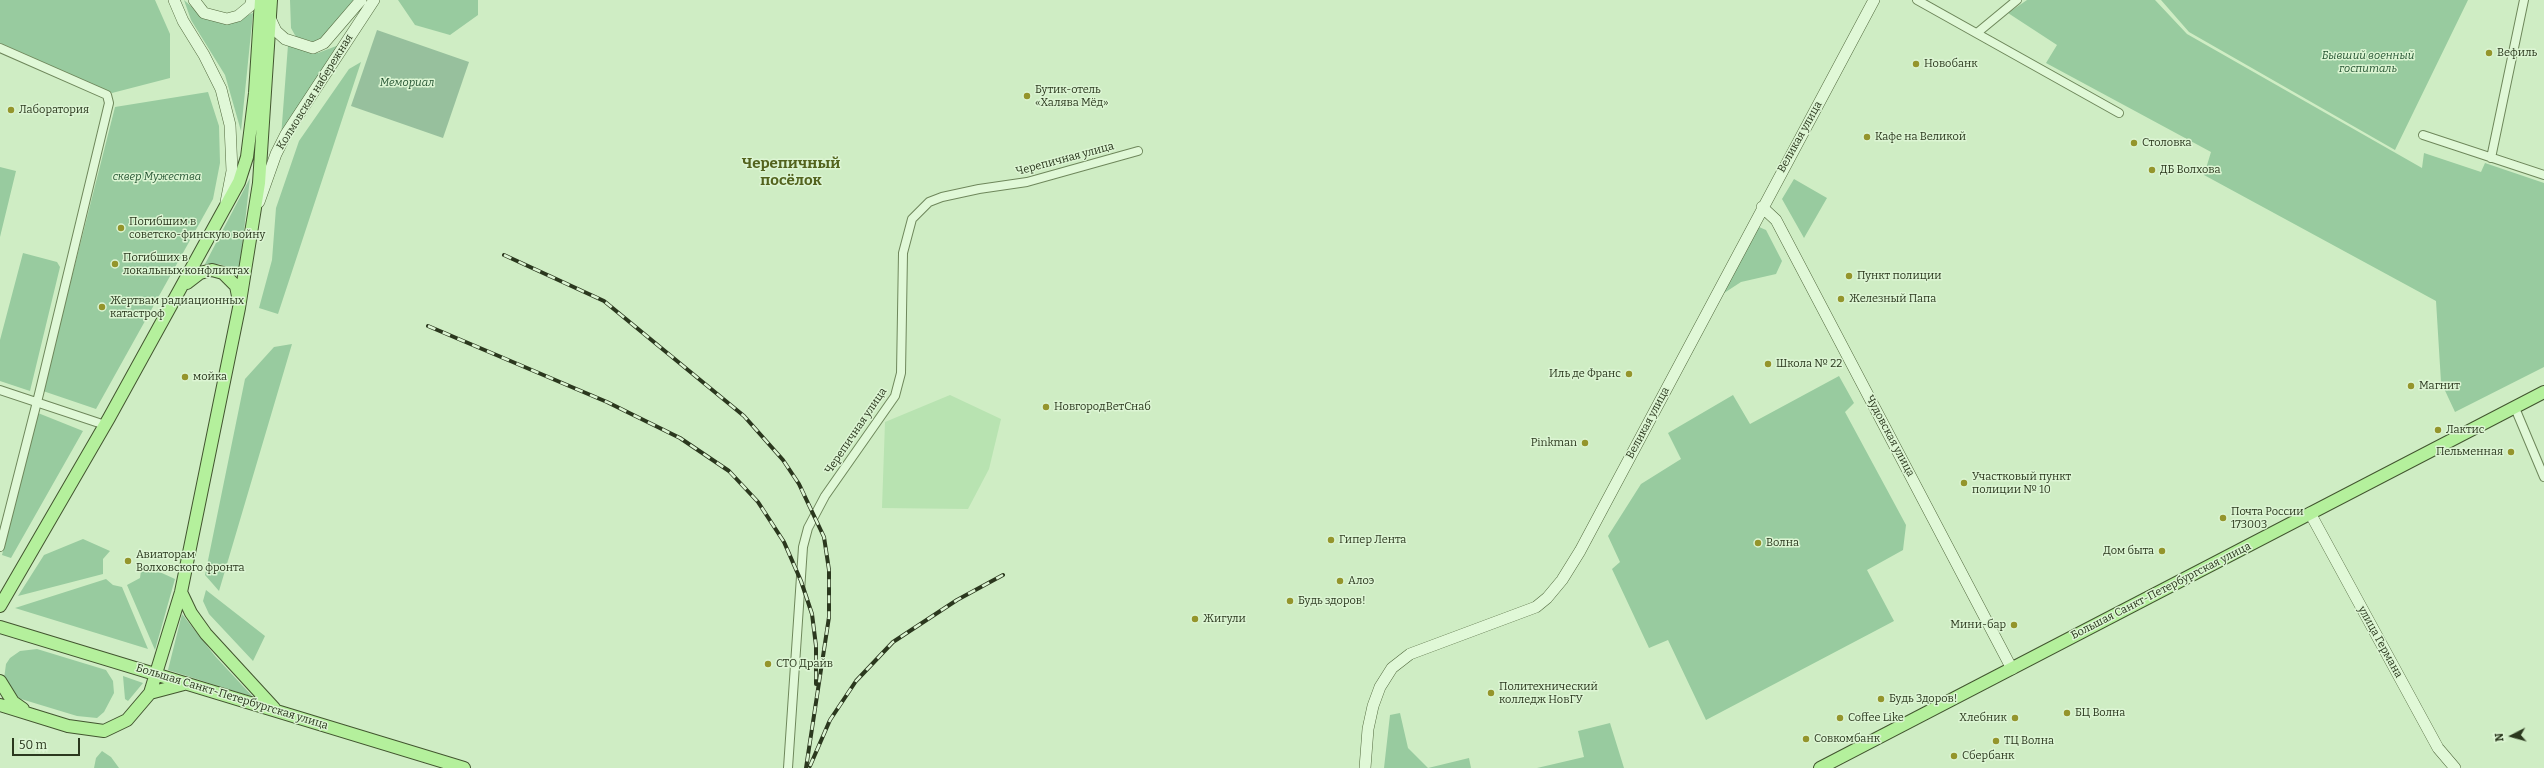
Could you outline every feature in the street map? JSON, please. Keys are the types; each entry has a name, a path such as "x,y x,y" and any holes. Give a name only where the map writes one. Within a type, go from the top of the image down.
{"main road":[{"path":"174,0 183,21 204,55 221,89 230,125 232,171 225,209"},
{"path":"194,0 204,13 227,19 238,16 250,6 252,0"},
{"path":"0,606 105,425 239,182 247,157 255,93 261,0"},
{"path":"0,704 68,726 104,731 128,720 150,693 157,675 181,592 239,308 256,212 262,151 271,0"},
{"name":"Колмовская набережная","path":"270,18 276,30 285,39 313,48 324,43 360,0"},
{"name":"Колмовская набережная","path":"256,212 276,154 286,134 374,0"},
{"name":"Великая улица","path":"1365,768 1368,728 1372,706 1380,687 1392,668 1410,654 1536,607 1547,598 1562,580 1580,550 1874,0"},
{"name":"Чудовская улица","path":"1762,207 1776,220 2012,669"},
{"path":"181,289 200,273 212,270 223,273 236,286 239,308"},
{"name":"Большая Санкт-Петербургская улица","path":"1820,768 2544,392"},
{"name":"улица Германа","path":"2310,513 2438,748 2455,768"},
{"path":"181,592 191,613 206,634 274,709"},
{"name":"Большая Санкт-Петербургская улица","path":"0,627 274,709 464,768"},
{"path":"0,681 4,691 13,702 29,714"},
{"path":"150,693 187,684"}],"street":[{"path":"1917,0 2119,113"},
{"path":"1977,33 2017,0"},
{"path":"2491,158 2524,0"},
{"path":"0,48 107,95 109,102 37,402 0,547"},
{"path":"2423,135 2544,175"},
{"name":"Черепичная улица","path":"788,768 803,547 808,528 825,496 895,396 902,373 903,253 912,220 929,202 942,197 979,189 1027,182 1138,151"},
{"path":"0,390 105,425"},
{"path":"2514,408 2544,477"}],"green space":[{"path":"0,0 155,0 170,34 170,78 112,93 0,43"},
{"path":"184,0 203,17 226,24 253,13 241,131 225,75 191,20"},
{"path":"290,0 356,0 329,33 315,42 296,37 291,28"},
{"path":"398,0 478,0 478,15 450,35 415,25"},
{"path":"2027,0 2155,0 2187,34 2422,168 2424,153 2481,172 2485,163 2544,183 2544,367 2455,412 2441,382 2436,301 2204,175 2211,152 2046,63 2057,45 2008,13"},
{"name":"Бывший военный госпиталь","path":"2161,0 2468,0 2395,150 2189,32"},
{"name":"Мемориал","path":"377,30 469,62 443,138 351,106"},
{"path":"288,45 318,53 339,45 281,137"},
{"path":"361,62 278,314 259,308 272,260 276,208 299,141 349,69"},
{"name":"сквер Мужества","path":"208,92 219,126 220,163 213,199 96,409 43,391 115,107"},
{"path":"0,167 16,171 0,237"},
{"path":"250,178 238,278 233,270 227,267 219,264 205,264"},
{"path":"1794,179 1827,198 1804,238 1782,199"},
{"path":"1759,227 1766,230 1782,261 1776,274 1741,282 1718,297 1755,230"},
{"path":"23,253 57,262 60,267 30,391 0,381 0,340"},
{"path":"292,344 219,591 205,575 245,379 274,347"},
{"name":"Волна","path":"1839,376 1854,403 1845,412 1906,525 1903,550 1867,570 1894,621 1706,720 1668,640 1649,648 1612,569 1620,562 1608,536 1641,484 1681,459 1668,433 1733,395 1750,424"},
{"path":"950,395 1001,419 989,469 968,509 882,508 885,422"},
{"path":"38,413 83,431 11,558 2,555"},
{"path":"83,539 110,551 103,559 103,574 18,596 44,555"},
{"path":"142,564 175,579 155,650 127,585 140,578"},
{"path":"106,579 113,585 122,587 148,649 15,608"},
{"path":"206,590 265,636 253,661 209,614 203,601"},
{"path":"182,614 215,656 253,697 168,670"},
{"path":"37,649 106,670 113,681 114,693 104,712 97,718 77,716 21,699 13,694 4,679 6,664 10,658 20,651"},
{"path":"123,676 143,683 128,701 125,699"},
{"path":"1400,713 1408,748 1428,768 1384,768 1390,715"},
{"path":"1610,723 1624,768 1537,768 1584,757 1578,731"},
{"path":"102,751 111,757 119,768 94,768 96,758"},
{"path":"1469,758 1471,768 1428,768"}],"railway":[{"path":"504,255 604,301 744,416 783,460 799,484 824,537 829,570 829,617 806,768"},
{"path":"428,326 607,402 680,438 729,471 758,502 784,542 801,581 812,614 816,646 816,684"},
{"path":"810,766 830,720 856,681 893,642 957,600 1003,575"}],"place":[{"name":"Вефиль","path":"2489,53"},
{"name":"Новобанк","path":"1916,64"},
{"name":"Бутик-отель «Халява Мёд»","path":"1027,96"},
{"name":"Лаборатория","path":"11,110"},
{"name":"Кафе на Великой","path":"1867,137"},
{"name":"Столовка","path":"2134,143"},
{"name":"ДБ Волхова","path":"2152,170"},
{"name":"Погибшим в советско-финскую войну","path":"121,228"},
{"name":"Погибших в локальных конфликтах","path":"115,264"},
{"name":"Пункт полиции","path":"1849,276"},
{"name":"Железный Папа","path":"1841,299"},
{"name":"Жертвам радиационных катастроф","path":"102,307"},
{"name":"Школа № 22","path":"1768,364"},
{"name":"Иль де Франс","path":"1629,374"},
{"name":"мойка","path":"185,377"},
{"name":"Магнит","path":"2411,386"},
{"name":"НовгородВетСнаб","path":"1046,407"},
{"name":"Лактис","path":"2438,430"},
{"name":"Pinkman","path":"1585,443"},
{"name":"Пельменная","path":"2511,452"},
{"name":"Участковый пункт полиции № 10","path":"1964,483"},
{"name":"Почта России 173003","path":"2223,518"},
{"name":"Гипер Лента","path":"1331,540"},
{"name":"Волна","path":"1758,543"},
{"name":"Дом быта","path":"2162,551"},
{"name":"Авиаторам Волховского фронта","path":"128,561"},
{"name":"Алоэ","path":"1340,581"},
{"name":"Будь здоров!","path":"1290,601"},
{"name":"Жигули","path":"1195,619"},
{"name":"Мини-бар","path":"2014,625"},
{"name":"СТО Драйв","path":"768,664"},
{"name":"Политехнический колледж НовГУ","path":"1491,693"},
{"name":"Будь Здоров!","path":"1881,699"},
{"name":"БЦ Волна","path":"2067,713"},
{"name":"Coffee Like","path":"1840,718"},
{"name":"Хлебник","path":"2015,718"},
{"name":"Совкомбанк","path":"1806,739"},
{"name":"ТЦ Волна","path":"1996,741"},
{"name":"Сбербанк","path":"1954,756"}],"district":[{"name":"Черепичный посёлок","path":"791,172"}]}
